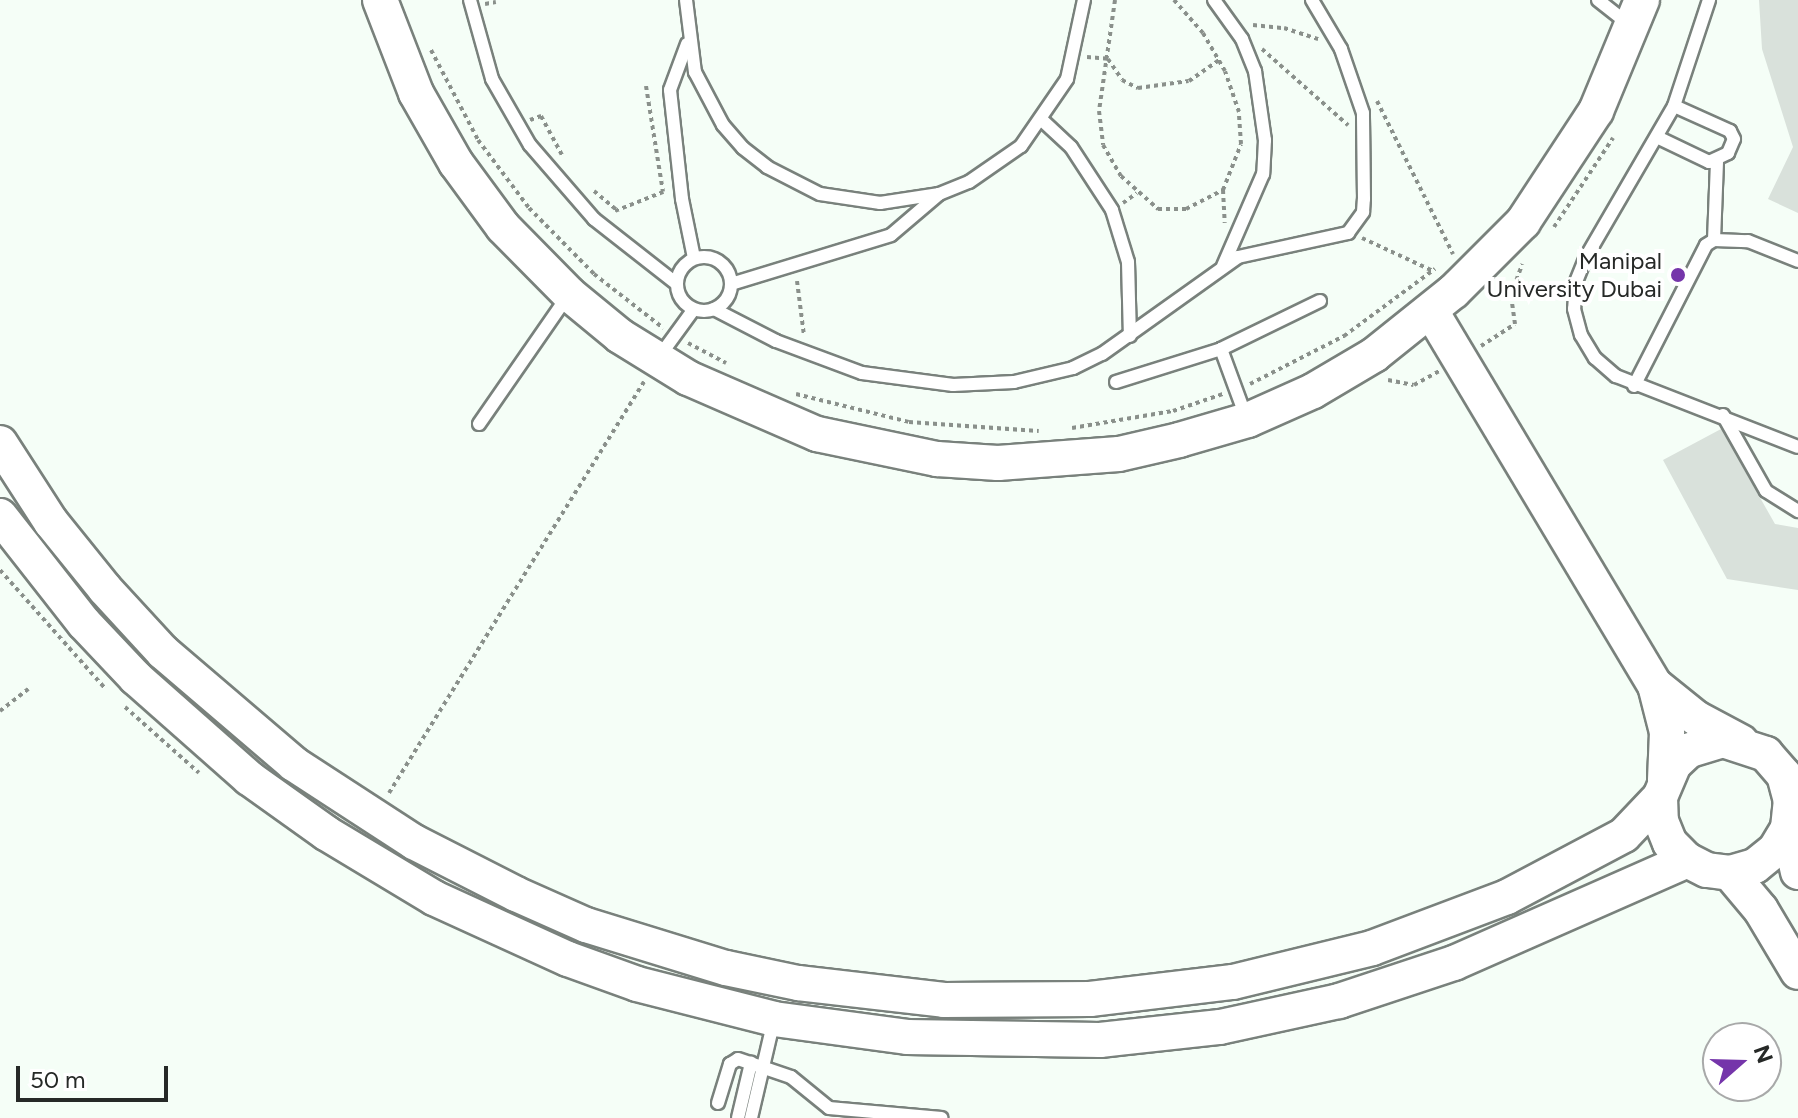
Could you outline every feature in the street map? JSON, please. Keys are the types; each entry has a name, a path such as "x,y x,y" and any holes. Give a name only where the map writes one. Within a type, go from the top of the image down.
{"street":[{"path":"380,0 416,93 456,163 503,227 569,294 653,368 817,434 937,459 1013,463 1119,454 1242,404 1358,365 1442,279 1523,222 1596,111 1638,14"},
{"path":"1442,279 1460,360 1655,685 1667,732 1661,821 1670,843 1687,860 1730,873 1755,866 1775,850 1788,828"},
{"path":"0,443 51,522 163,652 260,738 365,813 516,894 655,949 812,985 944,1000 1017,1002 1186,990 1372,948 1550,877 1624,835 1688,751 1714,742 1742,742"},
{"path":"0,516 84,623 136,678 249,778 326,833 434,898 568,959 637,984 774,1019 971,1041 1100,1040 1220,1027 1339,1001 1426,974 1687,860"},
{"path":"1655,685 1696,718 1766,754 1784,775 1791,801 1788,828 1798,872"},
{"path":"1730,873 1761,910 1798,972"}],"lane":[{"path":"470,0 492,79 517,124 594,219 677,284 685,303 694,309 714,309 806,354 892,379 984,385 1073,368 1130,336 1223,266 1267,247 1348,233 1363,212 1365,140 1355,81 1341,49 1312,0"},
{"path":"686,0 687,44 695,72 723,125 779,175 849,201 895,202 939,194"},
{"path":"731,284 796,267 891,235 939,194 997,166 1043,121 1075,56 1084,0"},
{"path":"1214,0 1242,39 1263,105 1263,174 1223,266"},
{"path":"1598,0 1638,14"},
{"path":"1709,0 1674,106 1659,138 1586,257 1576,282 1574,309 1581,335 1595,358 1634,386 1723,415 1798,447"},
{"path":"687,44 670,90 680,186 694,258"},
{"path":"1634,386 1692,266 1714,240 1717,162 1728,153 1733,135 1674,106"},
{"path":"1043,121 1071,147 1112,210 1128,262 1130,336"},
{"path":"1659,138 1717,162"},
{"path":"1714,240 1748,241 1798,261"},
{"path":"677,284 681,269 694,258 719,261 731,284"},
{"path":"714,309 723,303 731,284"},
{"path":"479,424 569,294"},
{"path":"1116,382 1221,349 1320,301"},
{"path":"653,368 694,309"},
{"path":"1221,349 1242,404"},
{"path":"1723,415 1766,491 1798,511"},
{"path":"738,1118 774,1019"},
{"path":"718,1103 730,1064 757,1064 791,1077 820,1104 887,1116 942,1118"},
{"path":"751,1118 757,1064"},
{"path":"819,1118 820,1104"}],"path":[{"path":"1115,0 1099,111 1103,145 1121,176 1158,209 1205,203 1223,190 1234,170 1241,144 1239,112 1219,60 1174,0"},
{"path":"1234,25 1284,28 1341,49"},
{"path":"426,38 478,140 529,208 594,274 653,368"},
{"path":"1242,39 1282,63 1365,140"},
{"path":"1075,56 1108,59"},
{"path":"1108,59 1122,80 1146,89 1189,81 1219,60"},
{"path":"646,86 663,192"},
{"path":"1062,429 1173,411 1242,404 1344,336 1442,279 1454,256 1373,94"},
{"path":"517,124 541,116 565,159"},
{"path":"1545,239 1618,128"},
{"path":"584,183 617,210"},
{"path":"594,219 680,186"},
{"path":"1348,233 1405,254 1442,279"},
{"path":"1381,382 1391,379 1414,385 1515,324 1513,285 1528,257"},
{"path":"796,267 806,354"},
{"path":"653,368 739,369"},
{"path":"365,813 377,791 388,796 653,368"},
{"path":"793,392 909,422 1048,431"},
{"path":"0,711 28,689"}],"building":[{"path":"1759,0 1798,0 1798,213 1768,199 1793,147 1762,49"},
{"path":"1721,429 1775,524 1798,528 1798,590 1727,579 1663,460"}],"place":[{"name":"Manipal University Dubai","path":"1678,275"}]}
